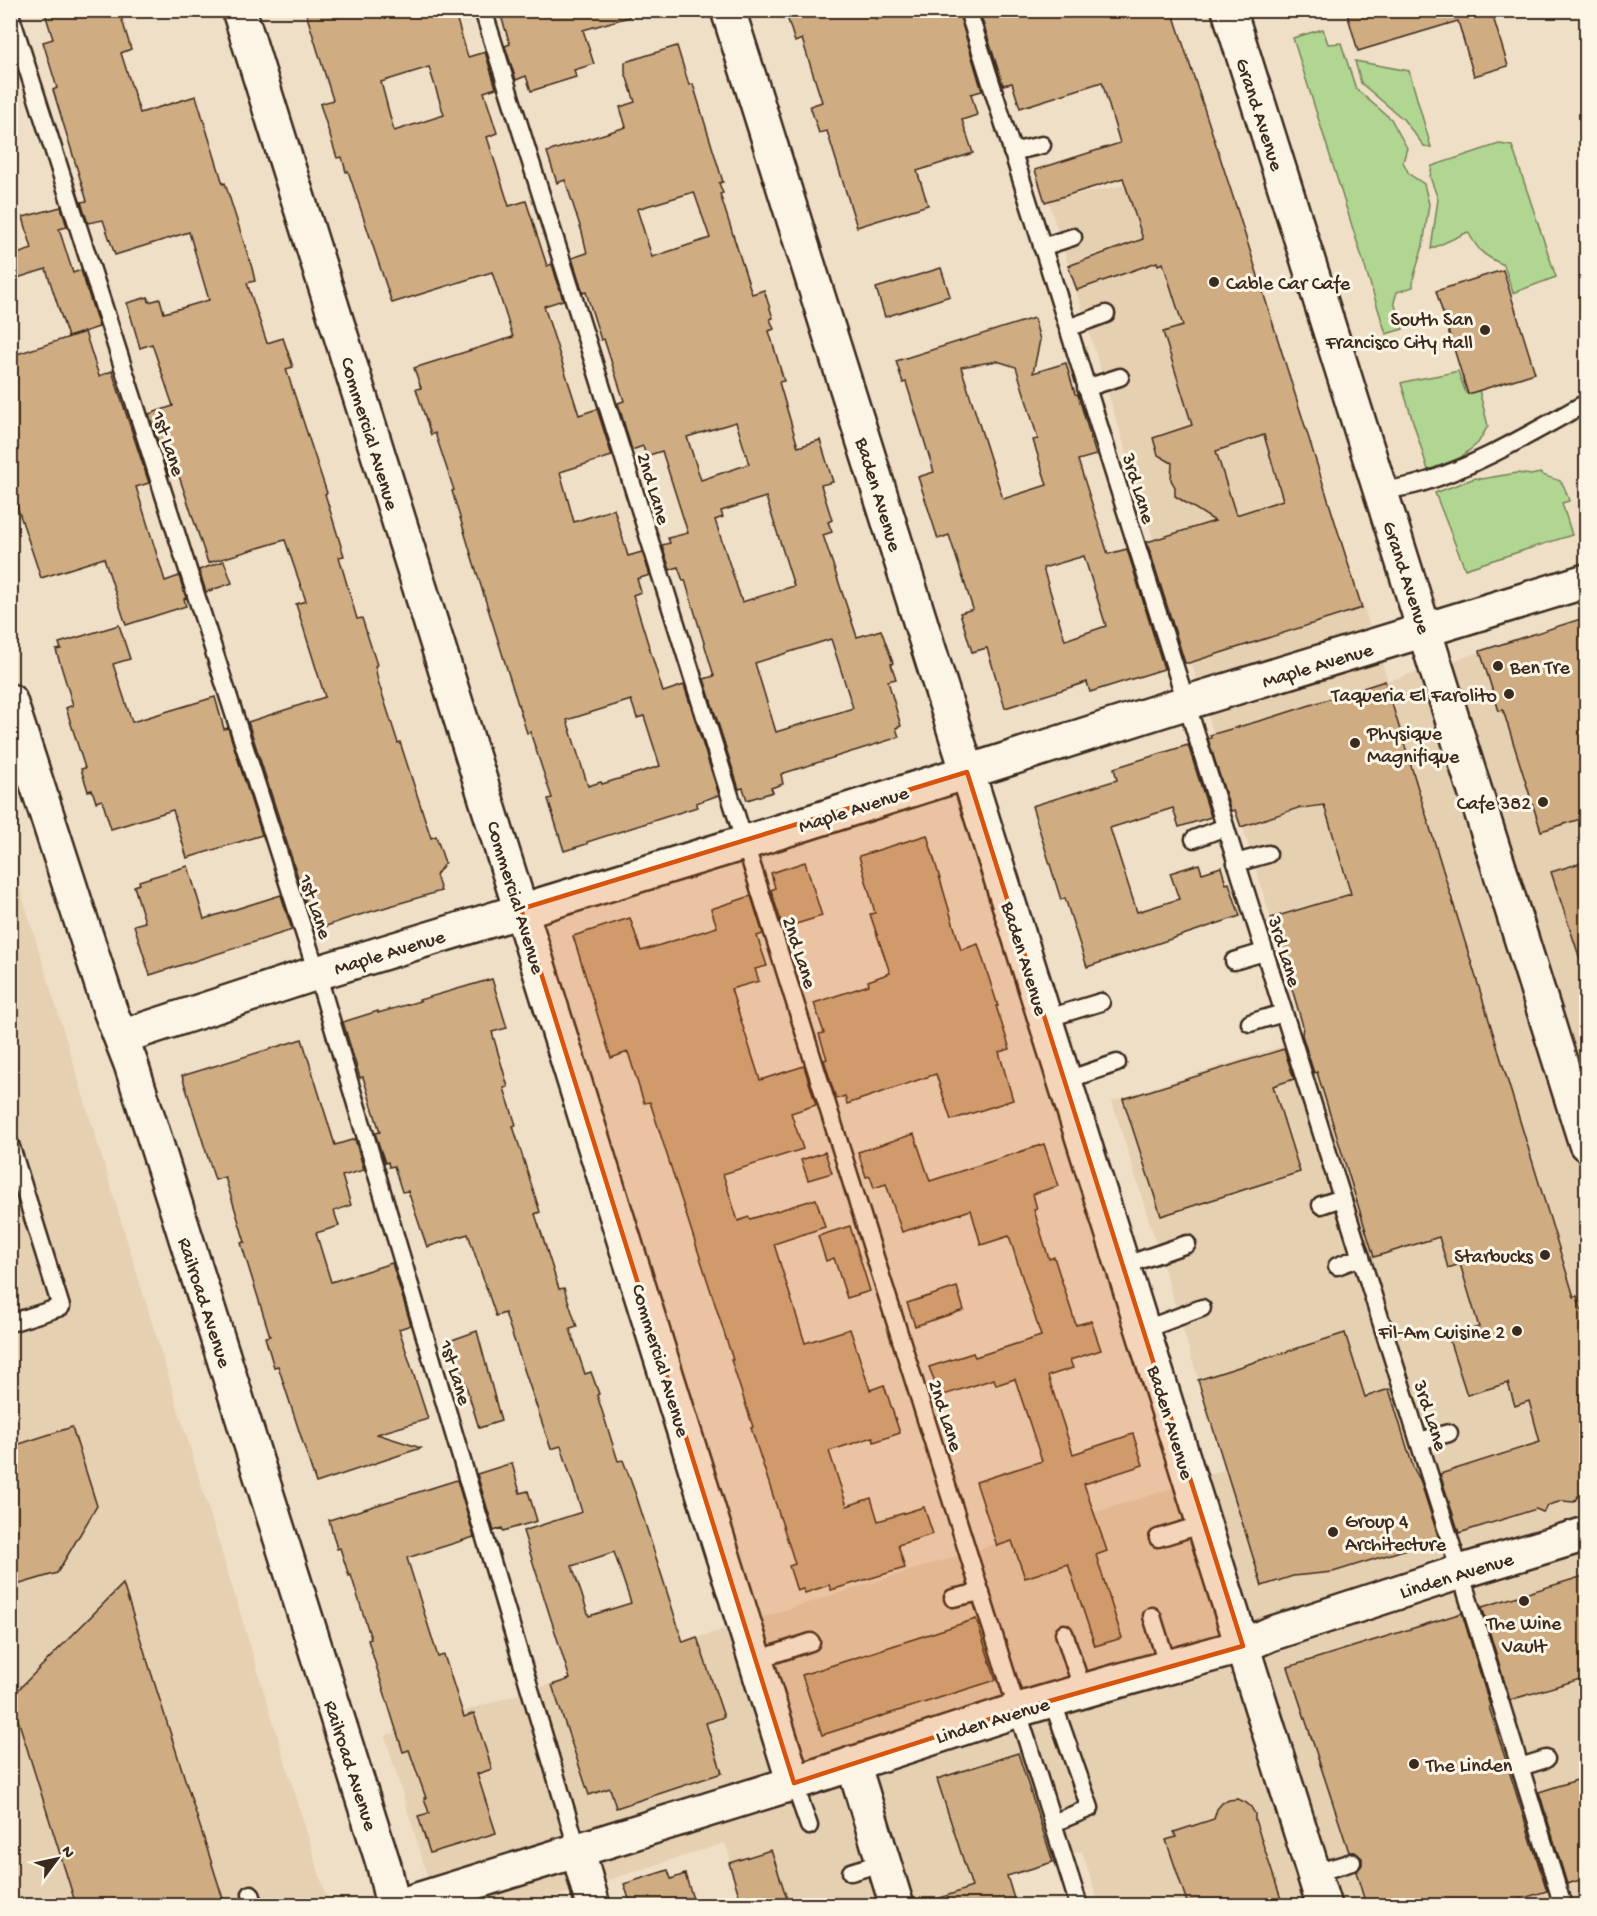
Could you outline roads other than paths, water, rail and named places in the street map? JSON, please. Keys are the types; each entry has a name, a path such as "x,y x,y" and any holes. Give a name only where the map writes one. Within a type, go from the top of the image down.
{"street":[{"name":"Commercial Avenue","path":"239,10 794,1783"},
{"name":"Baden Avenue","path":"728,10 1324,1905"},
{"name":"Grand Avenue","path":"1229,10 1587,1144"},
{"name":"Maple Avenue","path":"121,1037 521,909 744,843 1185,703 1587,581"},
{"name":"Railroad Avenue","path":"10,701 110,1010 131,1064 381,1854 393,1905"},
{"name":"Linden Avenue","path":"398,1905 578,1851 1018,1710 1243,1646 1270,1634 1460,1572 1587,1534"},
{"path":"853,1763 897,1905"},
{"path":"578,1851 593,1905"}],"lane":[{"name":"2nd Lane","path":"483,10 1079,1905"},
{"name":"3rd Lane","path":"968,10 1460,1572 1520,1767 1548,1874 1563,1905"},
{"name":"1st Lane","path":"10,14 316,973 578,1851"},
{"path":"1012,152 1041,145"},
{"path":"1042,247 1073,237"},
{"path":"1068,328 1106,314"},
{"path":"1086,388 1120,377"},
{"path":"1380,491 1420,483 1472,463 1587,403"},
{"path":"1194,839 1225,827"},
{"path":"1236,863 1268,854"},
{"path":"1234,961 1264,952"},
{"path":"1045,1019 1101,1002"},
{"path":"1250,1023 1283,1013"},
{"path":"1064,1081 1117,1063"},
{"path":"10,1144 61,1307 10,1323"},
{"path":"1321,1205 1342,1198"},
{"path":"1123,1266 1187,1244"},
{"path":"1337,1266 1360,1257"},
{"path":"1143,1330 1202,1308"},
{"path":"1419,1441 1449,1433"},
{"path":"1158,1538 1204,1524"},
{"path":"953,1598 981,1592"},
{"path":"1152,1616 1168,1667"},
{"path":"1064,1633 1083,1691"},
{"path":"756,1659 811,1642"},
{"path":"1052,1700 1090,1808 1053,1823"},
{"path":"1520,1767 1546,1759"},
{"path":"794,1783 809,1826"},
{"path":"850,1872 884,1862"},
{"path":"1315,1873 1352,1862"}],"place":[{"name":"Cable Car Cafe","path":"1214,282"},
{"name":"South San Francisco City Hall","path":"1485,330"},
{"name":"Ben Tre","path":"1498,666"},
{"name":"Taqueria El Farolito","path":"1509,694"},
{"name":"Physique Magnifique","path":"1355,743"},
{"name":"Cafe 382","path":"1543,802"},
{"name":"Starbucks","path":"1545,1255"},
{"name":"Fil-Am Cuisine 2","path":"1517,1331"},
{"name":"Group 4 Architecture","path":"1333,1532"},
{"name":"The Wine Vault","path":"1524,1601"},
{"name":"The Linden","path":"1414,1764"}]}
